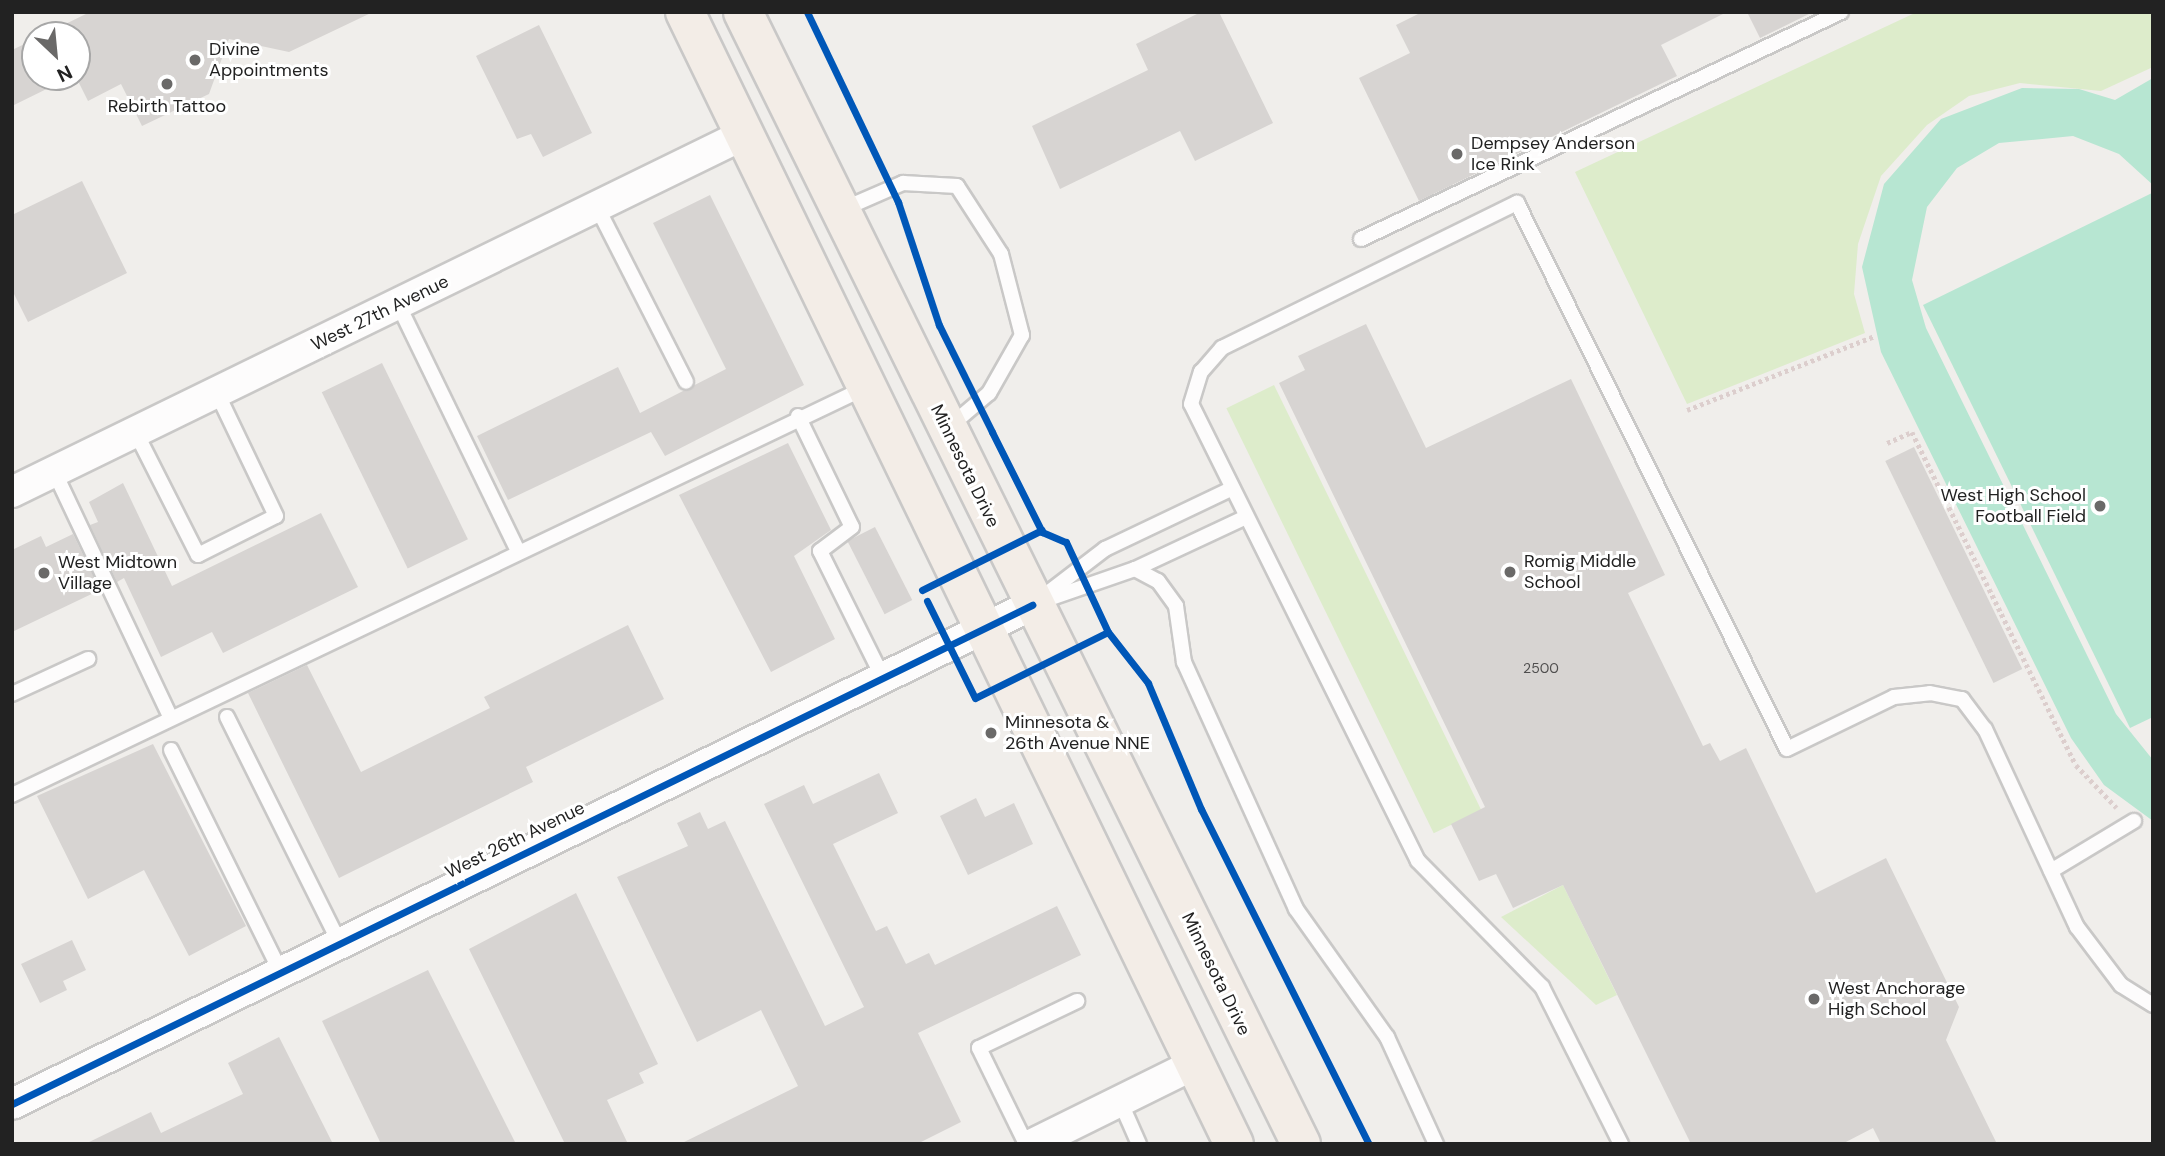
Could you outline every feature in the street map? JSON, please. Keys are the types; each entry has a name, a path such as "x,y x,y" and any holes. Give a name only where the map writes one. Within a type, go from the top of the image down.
{"main road":[{"path":"685,12 871,385 984,629 1234,1144"},
{"name":"Minnesota Drive","path":"743,12 1032,605 1301,1144"}],"street":[{"name":"West 27th Avenue","path":"12,492 747,133"},
{"name":"West 26th Avenue","path":"12,1104 1032,605"},
{"path":"1038,1142 1195,1064"}],"lane":[{"path":"1361,239 1842,12"},
{"path":"840,211 903,183 957,186 1001,254 1022,335 989,393 946,429"},
{"path":"1621,1144 1542,987 1418,861 1191,404 1201,372 1222,348 1517,203 1787,749 1894,697 1930,693 1962,699 1985,729 2077,927 2122,985 2153,1005"},
{"path":"597,207 686,382"},
{"path":"398,304 518,551"},
{"path":"12,795 797,416 871,385"},
{"path":"135,431 198,555 276,516 217,393"},
{"path":"797,416 852,527 820,551 883,678"},
{"path":"54,471 171,718"},
{"path":"1032,605 1104,549 1231,489"},
{"path":"1032,605 1135,569 1246,517"},
{"path":"1135,569 1158,580 1176,606 1184,662 1296,909 1387,1037 1436,1144"},
{"path":"12,694 88,659"},
{"path":"227,717 340,944"},
{"path":"171,750 281,973"},
{"path":"2051,871 2134,821"},
{"path":"1038,1142 979,1048 1077,1001"},
{"path":"1120,1101 1139,1144"}],"path":[{"path":"1688,410 1875,336"},
{"path":"1887,443 1912,432 2076,765 2134,821"}],"green space":[{"path":"1917,12 2153,12 2153,67 2101,91 2020,83 1969,96 1927,125 1881,176 1858,244 1854,294 1865,333 1687,404 1575,172"},
{"path":"2153,78 2153,185 2119,154 2073,136 1999,143 1957,168 1927,207 1912,280 1926,328 2116,714 2153,760 2153,821 2104,785 2071,738 1881,352 1862,267 1884,184 1941,119 2022,88 2079,89 2115,100"},
{"name":"West High School Football Field","path":"2152,193 2153,717 2130,728 1923,305"},
{"path":"1274,385 1481,810 1434,833 1226,408"},
{"path":"1563,885 1617,995 1596,1005 1501,917"}],"building":[{"path":"90,12 373,12 289,52 229,39 209,94 142,126 121,84 88,101 83,91 91,91 91,21 72,21"},
{"path":"1201,12 1219,12 1273,123 1195,161 1180,131 1060,189 1032,126 1148,70 1136,44"},
{"name":"Dempsey Anderson Ice Rink","path":"1422,12 1727,12 1661,45 1677,76 1419,201 1359,78 1410,53 1396,25"},
{"path":"1747,12 1813,12 1760,38"},
{"path":"539,25 592,133 543,157 531,134 517,139 476,56"},
{"path":"21,46 21,91 43,91 12,106 12,50"},
{"path":"82,181 127,273 28,322 12,290 12,215"},
{"path":"710,195 804,385 665,456 651,432 508,500 477,436 618,367 640,413 726,369 653,223"},
{"name":"Romig Middle School","path":"1366,324 1426,448 1571,379 1665,575 1628,593 1703,746 1710,743 1720,761 1746,748 1816,893 1886,858 1959,1007 1946,1040 1997,1144 1881,1144 1873,1128 1842,1144 1691,1144 1563,885 1513,908 1496,874 1479,881 1451,824 1485,807 1279,383 1305,370 1298,356"},
{"path":"382,363 468,539 408,569 322,392"},
{"path":"788,443 831,530 794,556 835,639 771,672 679,495"},
{"path":"1914,447 2022,669 1994,683 1885,461"},
{"path":"123,483 172,586 321,513 358,587 223,653 212,632 161,657 124,578 117,582 90,525 98,522 89,502"},
{"path":"875,527 912,600 885,614 847,541"},
{"name":"West Midtown Village","path":"73,534 100,590 12,632 12,550 41,536 46,547"},
{"path":"628,625 664,699 526,767 533,782 339,878 248,693 307,665 361,772 490,708 484,697"},
{"path":"153,744 246,926 189,956 144,870 88,899 37,796"},
{"path":"879,773 898,813 833,844 876,931 887,926 906,964 929,953 935,965 1057,906 1081,955 918,1033 961,1122 917,1144 680,1144 798,1086 761,1010 697,1042 617,877 688,846 677,823 700,812 708,829 725,821 825,1026 864,1007 764,804 804,785 813,804"},
{"path":"976,798 985,817 1014,803 1033,844 968,875 940,816"},
{"path":"576,893 658,1064 639,1073 644,1083 607,1100 628,1144 565,1144 469,949"},
{"path":"72,940 86,970 63,981 67,990 40,1003 21,964"},
{"path":"428,970 516,1144 381,1144 322,1021"},
{"path":"279,1037 333,1144 85,1144 151,1112 161,1133 243,1094 228,1063"}],"cycle path":[{"path":"807,12 898,202 939,325 992,432 1042,532 1066,542 1108,632 1148,683 1201,809 1369,1144"},
{"path":"922,590 1042,530"},
{"path":"927,601 975,698 1108,632"},
{"path":"12,1104 1032,605"}],"place":[{"name":"Divine Appointments","path":"195,60"},
{"name":"Rebirth Tattoo","path":"167,84"},
{"name":"Dempsey Anderson Ice Rink","path":"1457,154"},
{"name":"West High School Football Field","path":"2100,506"},
{"name":"Romig Middle School","path":"1510,572"},
{"name":"West Midtown Village","path":"44,573"},
{"name":"Minnesota & 26th Avenue NNE","path":"991,733"},
{"name":"West Anchorage High School","path":"1814,999"}]}
